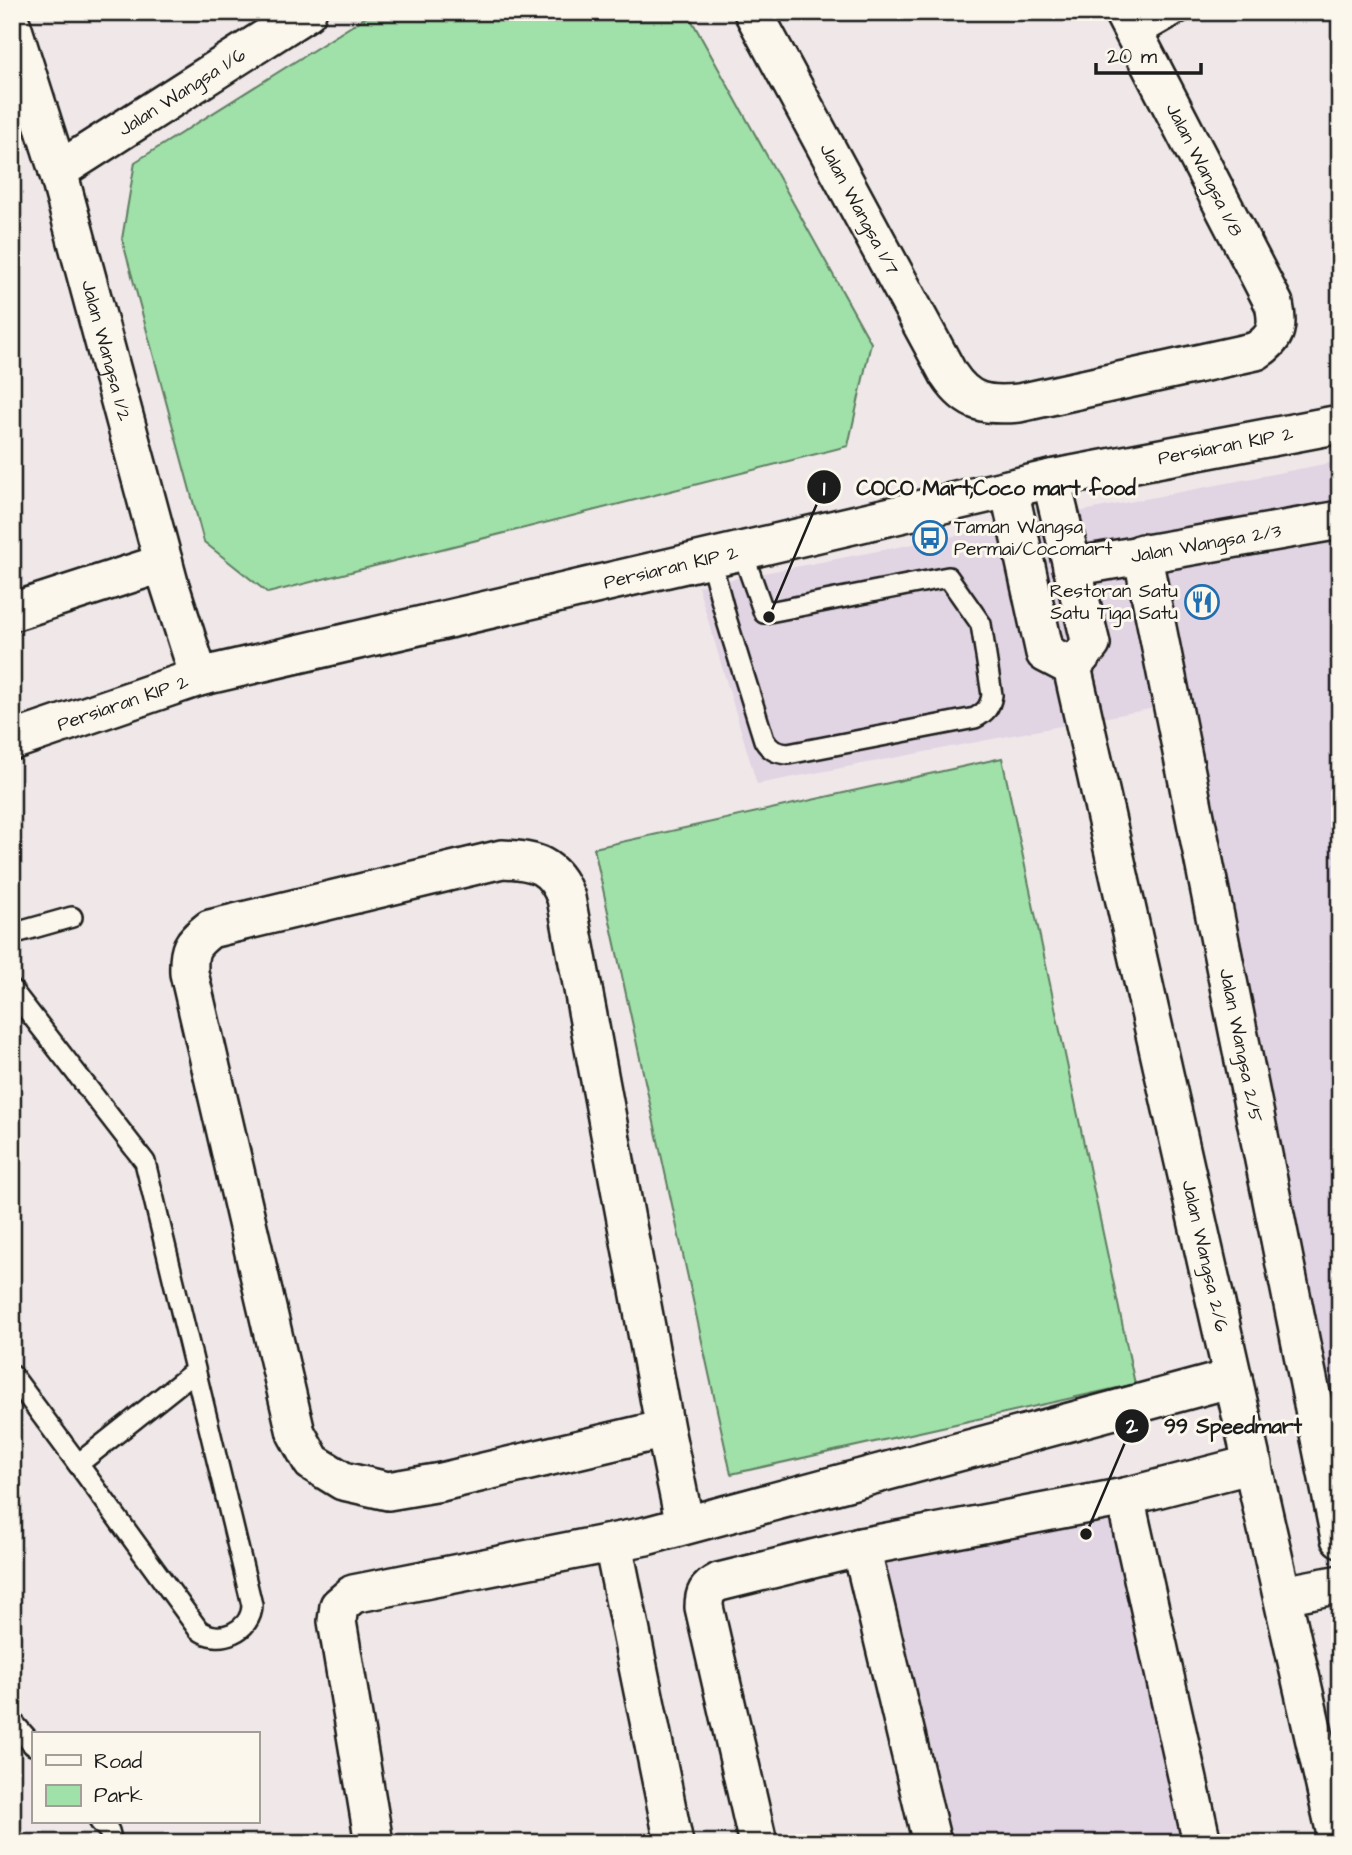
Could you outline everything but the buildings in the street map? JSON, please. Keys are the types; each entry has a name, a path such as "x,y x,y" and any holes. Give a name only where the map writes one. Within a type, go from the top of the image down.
{"street":[{"name":"Jalan Wangsa 1/6","path":"58,171 307,12"},
{"name":"Jalan Wangsa 1/7","path":"752,12 960,392 975,400 998,405 1019,403 1256,351 1270,342 1275,329"},
{"name":"Jalan Wangsa 1/8","path":"1129,25 1274,304 1277,319 1275,329"},
{"name":"Jalan Wangsa 1/2","path":"12,26 58,171 164,563 198,677"},
{"name":"Persiaran KIP 2","path":"12,741 198,677 1051,479 1340,424"},
{"path":"1009,489 1045,653 1072,667 1091,644 1051,479"},
{"name":"Jalan Wangsa 2/3","path":"1072,567 1340,520"},
{"name":"Jalan Wangsa 2/5","path":"1142,553 1340,1538"},
{"path":"12,612 164,563"},
{"name":"Jalan Wangsa 2/6","path":"1072,667 1339,1843"},
{"path":"665,1429 441,1482 388,1491 343,1481 312,1462 296,1433 188,973 188,955 195,940 210,929 502,859 523,860 545,868 559,879 566,898 685,1525"},
{"path":"374,1843 337,1621 339,1606 353,1594 613,1544 1233,1378"},
{"path":"758,1843 704,1607 704,1596 709,1587 719,1582 861,1547 1125,1497 1253,1464"},
{"path":"1125,1497 1202,1843"},
{"path":"613,1544 674,1843"},
{"path":"861,1547 932,1843"},
{"path":"1283,1595 1340,1584"}],"lane":[{"path":"1129,25 1181,12"},
{"path":"726,555 764,613 948,577 981,624 992,695 990,705 984,713 975,718 788,754 769,748 764,740 727,621 726,555"},
{"path":"12,933 72,917"},
{"path":"12,990 145,1162 252,1605 248,1623 232,1632 214,1637 205,1635 198,1629 12,1375"},
{"path":"78,1464 195,1371"},
{"path":"12,1721 32,1744"},
{"path":"102,1824 108,1831 112,1843"}],"shaded area":[{"path":"1340,461 1340,1470 1186,702 757,784 698,586"},
{"path":"1113,1511 1189,1843 954,1843 885,1556"}],"green space":[{"path":"374,12 687,12 871,343 848,446 268,593 204,542 122,239 135,162"},
{"path":"1002,758 1135,1384 731,1474 594,848"}],"place":[{"name":"Taman Wangsa Permai/Cocomart","path":"930,538"},
{"name":"Restoran Satu Satu Tiga Satu","path":"1202,602"},
{"name":"COCO Mart;Coco mart food","path":"769,617"},
{"name":"99 Speedmart","path":"1086,1534"}]}
